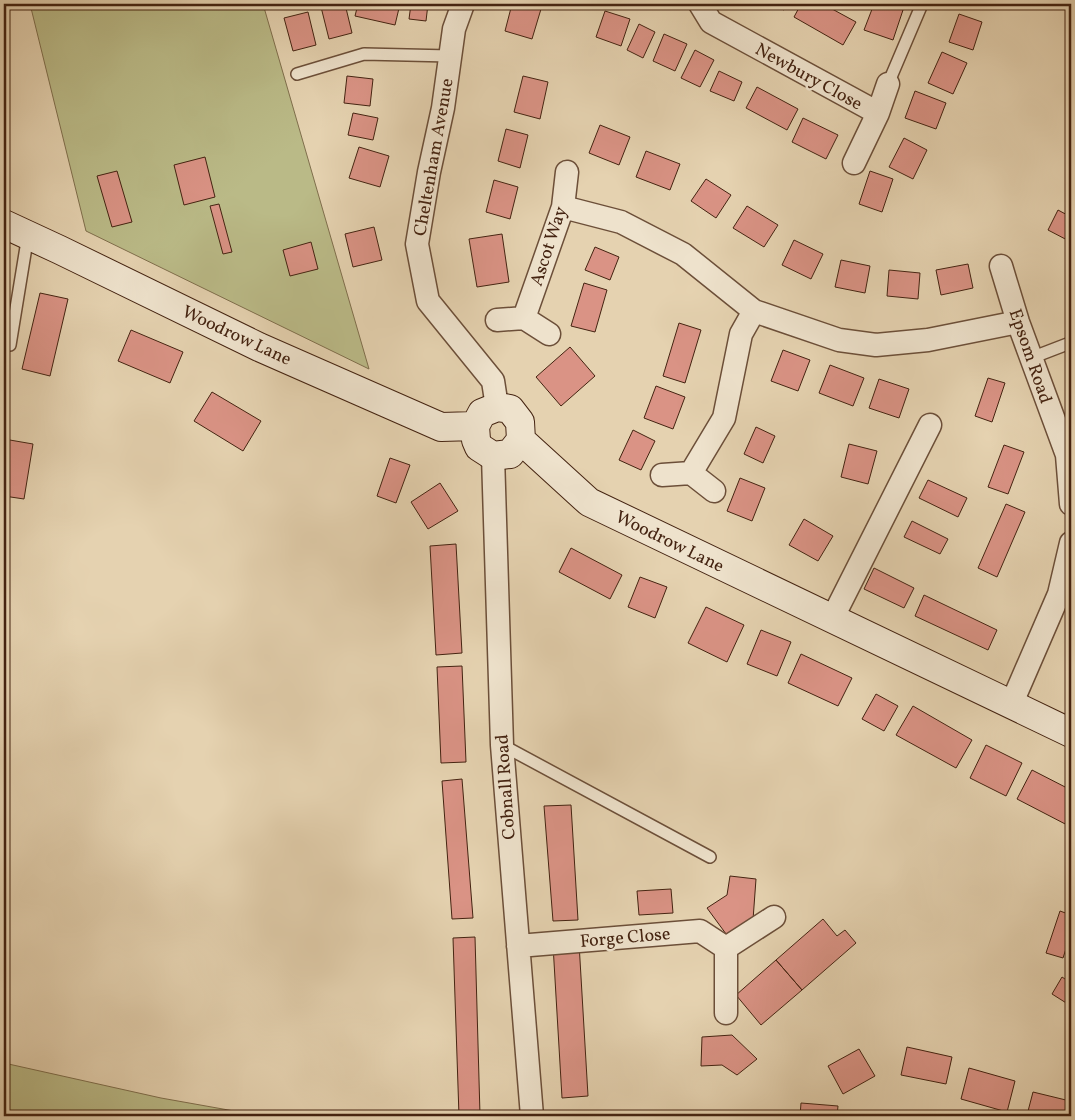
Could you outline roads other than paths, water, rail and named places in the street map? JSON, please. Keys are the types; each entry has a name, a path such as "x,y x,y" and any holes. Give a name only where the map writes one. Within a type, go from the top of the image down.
{"street":[{"name":"Cheltenham Avenue","path":"463,4 454,28 443,108 429,172 417,244 428,301 493,381 497,407"},
{"name":"Newbury Close","path":"700,4 711,22 878,113 854,163"},
{"path":"878,113 888,84"},
{"name":"Ascot Way","path":"524,318 563,207 567,172"},
{"path":"563,207 621,222 683,254 754,311 839,340 876,346 928,340 1018,322"},
{"name":"Woodrow Lane","path":"4,224 259,347 441,427 475,426"},
{"name":"Epsom Road","path":"1001,266 1018,322 1067,455 1071,504"},
{"path":"691,473 724,418 741,334 754,311"},
{"path":"497,320 524,318 549,334"},
{"path":"497,407 510,409 520,422 521,440 510,454 493,456 479,447 476,440 475,426 482,413 497,407"},
{"path":"832,619 930,425"},
{"name":"Woodrow Lane","path":"521,440 589,502 1071,733"},
{"name":"Cobnall Road","path":"493,456 502,745 532,1116"},
{"path":"662,475 691,473 714,491"},
{"path":"1011,705 1059,594 1071,543"},
{"path":"726,1013 726,948 774,918"},
{"name":"Forge Close","path":"518,946 700,931 726,948"}],"lane":[{"path":"888,84 922,4"},
{"path":"296,74 364,54 450,56"},
{"path":"10,345 28,235"},
{"path":"1031,358 1071,341"},
{"path":"502,745 710,857"}]}
